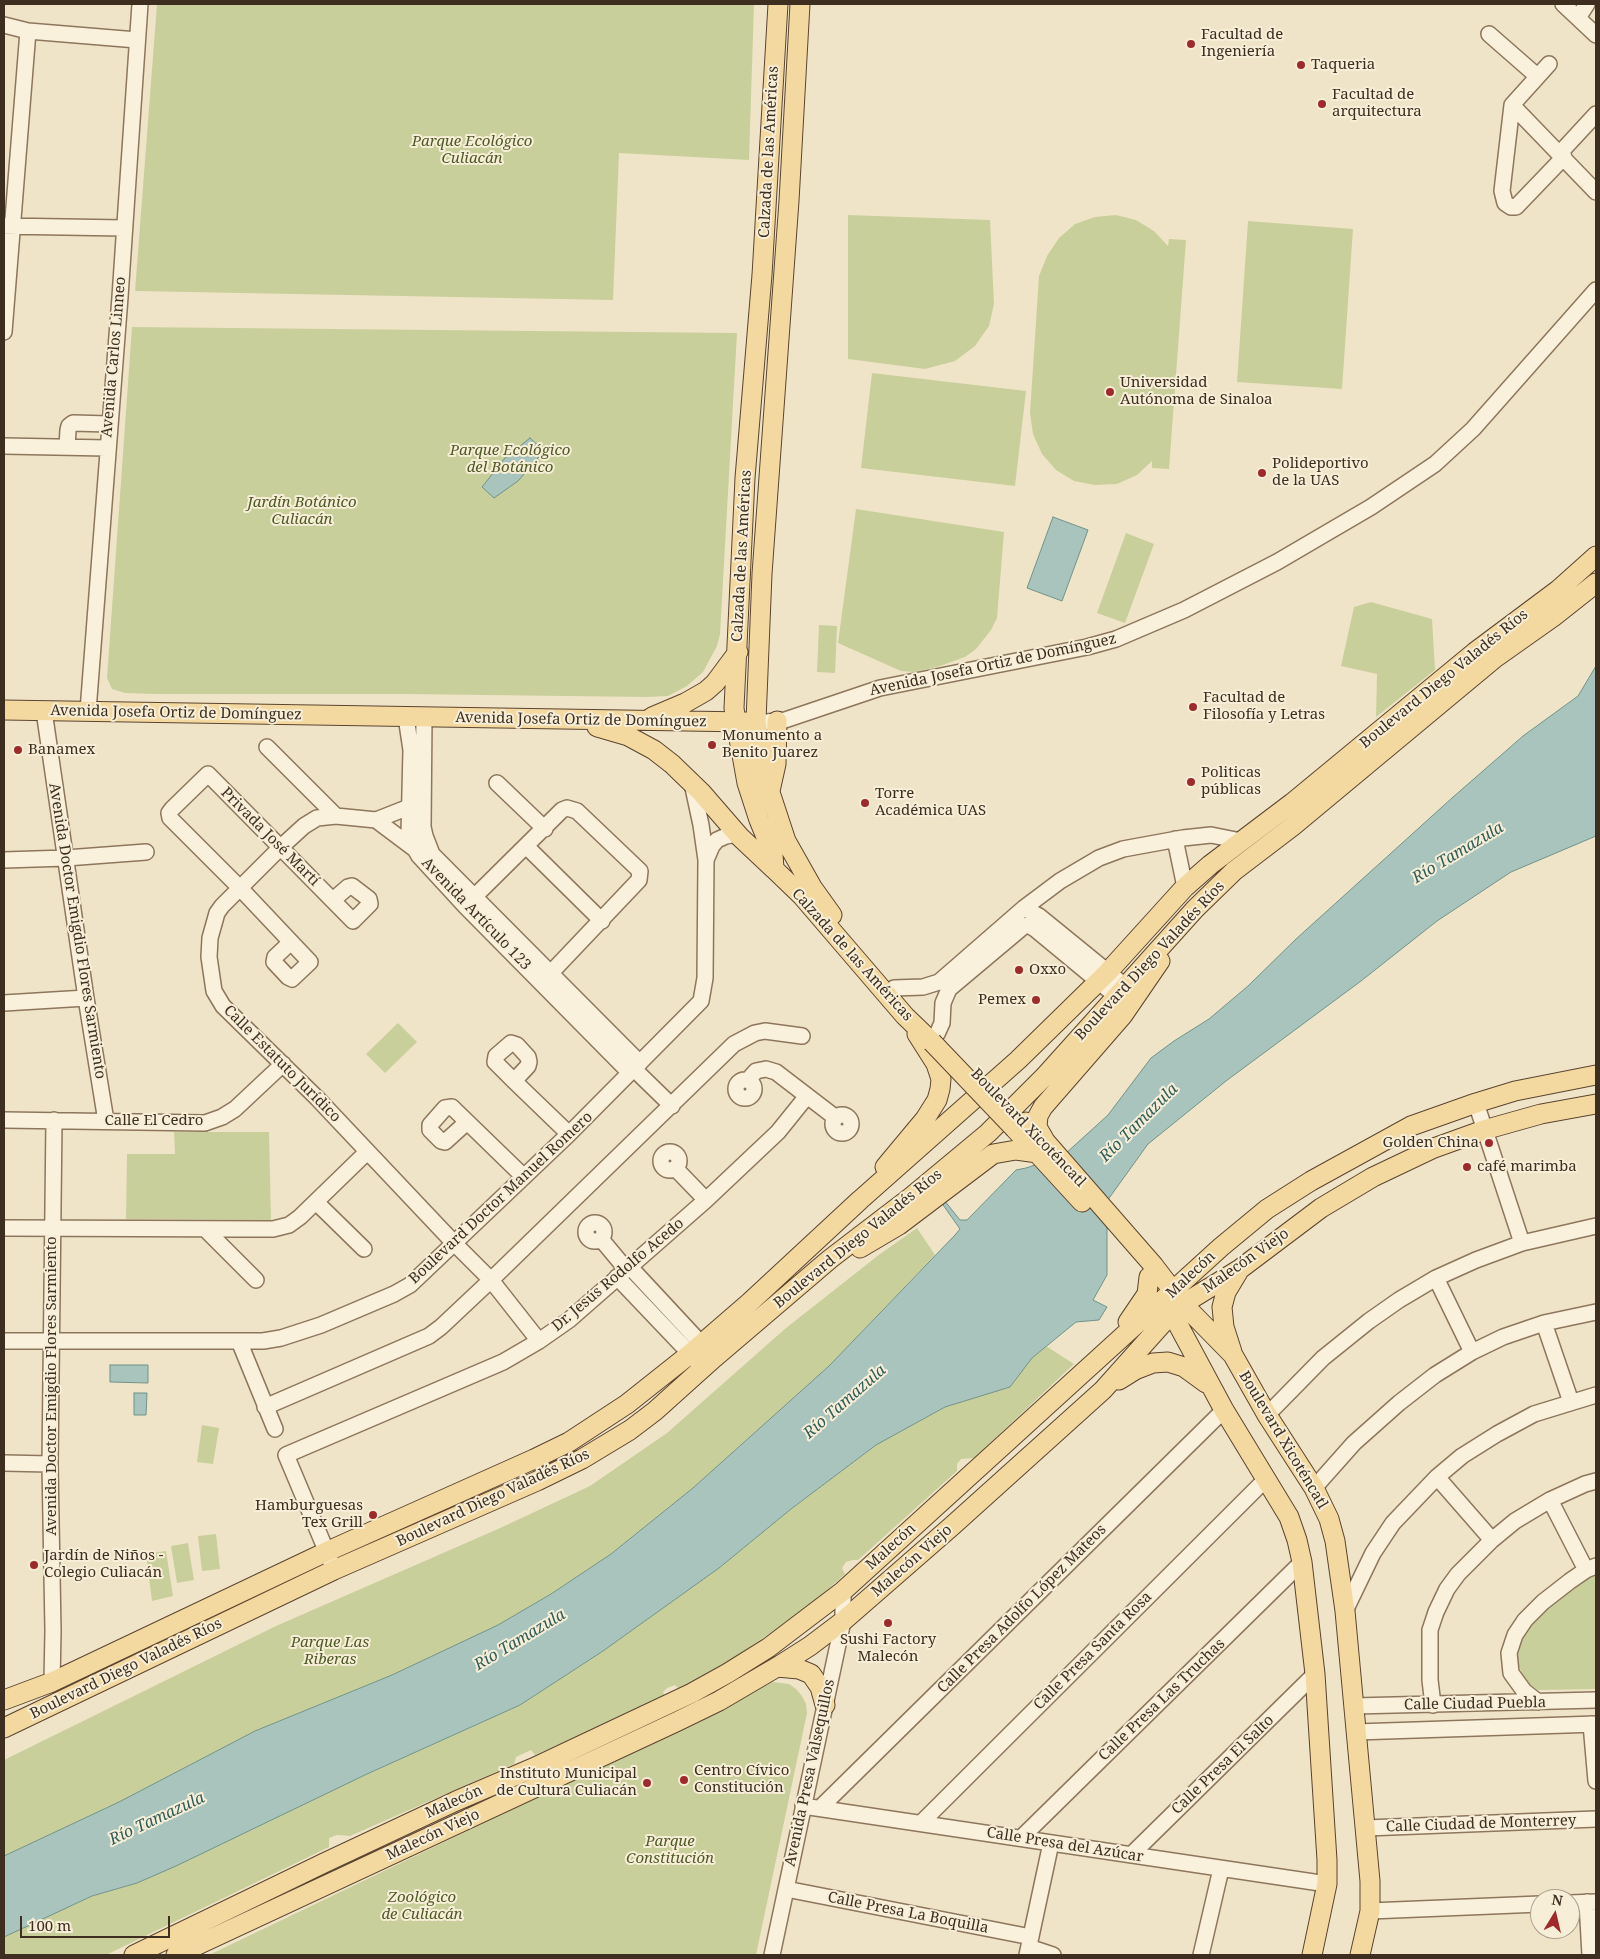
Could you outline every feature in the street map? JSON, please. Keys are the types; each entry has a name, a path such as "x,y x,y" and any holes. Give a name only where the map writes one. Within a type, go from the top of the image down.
{"main road":[{"name":"Calzada de las Américas","path":"778,4 762,275 745,478 734,708 736,722 747,783 773,854 774,869 802,896 905,1016 937,1038"},
{"name":"Calzada de las Américas","path":"800,4 788,210 762,574 756,721 762,768 786,841 812,887 833,917 937,1038"},
{"name":"Boulevard Diego Valadés Ríos","path":"4,1700 52,1682 326,1552 518,1467 569,1442 627,1404 696,1349 792,1265 860,1200 1018,1060 1102,977 1185,887 1292,804 1455,668 1558,590 1596,556"},
{"name":"Boulevard Diego Valadés Ríos","path":"4,1728 334,1570 537,1481 582,1459 611,1442 654,1412 831,1258 911,1197 988,1133 1044,1077 1195,909 1244,863 1293,826 1495,658 1553,617 1596,583"},
{"path":"644,720 686,703 706,691 715,683 738,652"},
{"name":"Avenida Josefa Ortiz de Domínguez","path":"4,710 569,720 756,721"},
{"path":"569,720 611,730 641,742 672,764 692,783 740,837 774,869"},
{"path":"770,795 776,764 777,721"},
{"path":"831,1258 852,1253 884,1234 992,1154 1041,1147 1037,1127 1038,1116 1043,1106 1123,1016 1152,974 1174,932"},
{"path":"860,1200 873,1181 924,1119 937,1100 940,1089 940,1079 936,1064 905,1016"},
{"name":"Boulevard Xicoténcatl","path":"937,1038 1041,1147 1173,1302 1233,1355 1267,1415 1314,1488 1329,1519 1335,1541 1345,1611 1370,1881 1370,1911 1360,1955"},
{"name":"Malecón","path":"134,1955 456,1800 534,1768 728,1674 768,1648 844,1591 1120,1339 1173,1302 1220,1247 1267,1209 1310,1181 1411,1126 1476,1103 1515,1092 1596,1075"},
{"name":"Malecón Viejo","path":"176,1955 684,1718 719,1701 777,1667 810,1646 843,1621 1103,1390 1173,1302 1240,1269 1321,1208 1373,1177 1434,1148 1484,1130 1540,1114 1596,1104"},
{"path":"1233,1355 1224,1327 1222,1307 1226,1292 1240,1269"},
{"path":"1120,1339 1126,1325 1147,1294 1149,1272"},
{"name":"Boulevard Xicoténcatl","path":"1173,1302 1211,1387 1288,1517 1297,1540 1302,1562 1315,1674 1327,1860 1327,1884 1312,1955"},
{"path":"1103,1390 1135,1370 1152,1363 1168,1362 1184,1367 1211,1387"},
{"path":"777,1667 799,1668 811,1674 820,1686 825,1705"}],"street":[{"name":"Avenida Carlos Linneo","path":"88,711 120,297 140,4"},
{"path":"1563,4 1596,35"},
{"path":"1578,18 1587,4"},
{"path":"4,25 28,32 137,40"},
{"path":"4,326 8,227 28,32"},
{"path":"1489,34 1537,76"},
{"path":"1549,64 1512,104 1502,191 1505,203 1511,207 1516,207 1596,114"},
{"path":"1512,104 1596,189"},
{"path":"8,227 124,228"},
{"name":"Avenida Josefa Ortiz de Domínguez","path":"756,721 777,721 880,688 1116,640 1184,610 1277,562 1371,507 1435,464 1473,429 1596,290"},
{"path":"67,447 68,430 73,423 109,424"},
{"path":"4,446 107,448"},
{"name":"Avenida Doctor Emigdio Flores Sarmiento","path":"44,711 106,1121"},
{"name":"Avenida Artículo 123","path":"415,717 411,750 409,832 411,842 416,850 430,868 470,901 547,977 672,1106"},
{"name":"Avenida Artículo 123","path":"415,717 425,836 432,854 470,901"},
{"path":"267,747 336,816"},
{"name":"Privada José Martí","path":"240,888 169,816 172,809 208,774 333,900"},
{"path":"497,783 545,829"},
{"name":"Boulevard Doctor Manuel Romero","path":"4,1341 239,1342 281,1338 321,1324 394,1294 410,1285 569,1134 701,1001 704,988 706,860 692,783"},
{"path":"376,820 409,807"},
{"path":"470,901 545,829 562,810 567,808 572,808 640,872 639,880 547,977"},
{"name":"Calle Estatuto Jurídico","path":"376,820 336,816 310,821 222,906 212,926 209,957 214,991 223,1006 283,1064 454,1244 491,1280 539,1341"},
{"path":"376,820 416,850"},
{"path":"706,860 717,840 737,834 740,837"},
{"path":"894,988 922,987 939,982 1024,908 1060,881 1099,858 1122,849 1175,839 1211,835 1242,841"},
{"path":"1175,839 1185,887"},
{"path":"527,846 602,921"},
{"path":"4,860 146,852"},
{"path":"240,888 310,962 292,979 275,964 275,957 291,942"},
{"path":"1024,908 1039,916 1102,977"},
{"path":"937,1038 942,1023 943,1003 949,989 1024,926 1028,925 1035,929 1121,991"},
{"path":"4,1003 86,998"},
{"path":"265,1407 429,1336 442,1327 734,1044 765,1031 802,1036"},
{"path":"514,1081 528,1066 529,1062 528,1057 511,1043 496,1056 495,1062 514,1081 569,1134"},
{"name":"Calle El Cedro","path":"4,1120 205,1123 222,1117 235,1109 283,1064"},
{"path":"748,1080 756,1070 770,1069 783,1076 836,1118"},
{"name":"Dr. Jesús Rodolfo Acedo","path":"326,1552 286,1455 503,1362 539,1341 569,1320 706,1200 778,1132 807,1096"},
{"path":"1476,1103 1522,1243"},
{"path":"468,1122 448,1141 441,1141 432,1132 430,1124 445,1108 449,1107 455,1110 468,1122 524,1177"},
{"name":"Avenida Doctor Emigdio Flores Sarmiento","path":"52,1682 50,1464 54,1120"},
{"path":"4,1228 273,1229 300,1218 367,1152"},
{"path":"675,1168 706,1200"},
{"path":"316,1202 364,1249"},
{"path":"1267,1415 1323,1358 1399,1300 1436,1278 1476,1260 1522,1243 1596,1226"},
{"path":"204,1229 256,1280"},
{"path":"601,1239 624,1271 709,1363"},
{"path":"1436,1278 1472,1352"},
{"path":"1314,1488 1354,1443 1398,1403 1435,1375 1472,1352 1503,1337 1544,1323 1596,1312"},
{"path":"1544,1323 1571,1402"},
{"path":"239,1342 275,1429"},
{"path":"1345,1611 1373,1553 1393,1523 1408,1505 1437,1477 1462,1456 1496,1434 1534,1414 1596,1395"},
{"name":"Calle Presa Adolfo López Mateos","path":"820,1808 1224,1410"},
{"path":"4,1463 50,1464"},
{"path":"1437,1477 1492,1540"},
{"name":"Calle Presa Santa Rosa","path":"921,1823 1266,1479"},
{"path":"1433,1705 1429,1644 1430,1630 1436,1612 1458,1574 1492,1540 1515,1521 1550,1500 1596,1480"},
{"path":"1538,1702 1524,1691 1511,1673 1509,1653 1515,1635 1525,1620 1543,1602 1591,1568 1550,1500"},
{"path":"326,1552 334,1570"},
{"name":"Calle Presa Las Truchas","path":"1021,1838 1302,1562"},
{"name":"Avenida Presa Valsequillos","path":"772,1955 843,1621 844,1591"},
{"name":"Calle Presa El Salto","path":"1131,1855 1315,1674"},
{"name":"Calle Ciudad Puebla","path":"1354,1706 1596,1700"},
{"path":"1594,1724 1596,1780"},
{"name":"Calle Ciudad Puebla","path":"1356,1732 1594,1724"},
{"name":"Calle Presa del Azúcar","path":"804,1806 1327,1884"},
{"name":"Calle Ciudad de Monterrey","path":"1366,1828 1596,1820"},
{"path":"1029,1946 1051,1843"},
{"path":"1201,1955 1221,1869"},
{"name":"Calle Presa La Boquilla","path":"786,1889 1029,1946 1053,1955"},
{"path":"1590,1955 1592,1902"},
{"path":"1370,1911 1530,1904"}],"green space":[{"name":"Parque Ecológico Culiacán","path":"157,4 754,4 749,160 619,153 613,300 135,291"},
{"path":"848,215 990,220 994,304 989,326 975,346 955,361 925,369 848,359"},
{"path":"1116,215 1136,220 1154,231 1168,246 1169,239 1186,240 1169,469 1152,468 1152,461 1137,475 1117,484 1095,485 1074,481 1056,470 1042,454 1033,434 1030,413 1039,276 1047,256 1059,238 1075,224 1095,217"},
{"path":"1248,221 1353,229 1342,389 1237,382"},
{"name":"Jardín Botánico Culiacán","path":"132,327 737,333 720,634 717,646 703,672 687,686 668,696 646,697 404,694 155,694 125,693 112,689 107,678"},
{"path":"872,373 1026,391 1015,486 861,468"},
{"path":"856,509 1004,532 997,618 991,630 976,649 965,657 940,666 914,672 901,671 838,643"},
{"path":"1126,533 1154,544 1125,623 1097,613"},
{"path":"1371,602 1432,619 1435,670 1376,717 1377,674 1341,666 1354,607"},
{"path":"819,625 837,626 835,673 817,672"},
{"path":"398,1023 417,1042 385,1073 366,1054"},
{"path":"174,1132 269,1132 271,1220 126,1219 127,1154 175,1154"},
{"name":"Parque Las Riberas","path":"917,1228 935,1255 829,1366 693,1488 611,1554 551,1594 498,1625 392,1675 255,1731 119,1802 4,1856 4,1760 276,1626 498,1529 590,1486 667,1433 786,1328 880,1254"},
{"path":"1046,1346 1074,1364 974,1458 961,1459 957,1464 957,1471 858,1560 846,1562 842,1568 845,1574 807,1608 732,1659 680,1690 675,1685 667,1688 663,1692 665,1697 535,1755 531,1750 516,1757 514,1764 350,1836 337,1835 329,1838 329,1847 106,1955 4,1955 4,1937 39,1919 92,1896 137,1883 367,1774 520,1705 603,1651 719,1568 791,1509 876,1445 945,1407 1010,1387 1032,1358"},
{"path":"202,1425 219,1428 213,1464 197,1462"},
{"path":"216,1534 220,1569 202,1571 198,1536"},
{"path":"188,1543 194,1580 177,1583 171,1546"},
{"path":"166,1551 173,1596 152,1601 146,1554"},
{"path":"1596,1574 1596,1689 1538,1690 1527,1682 1519,1667 1516,1641 1529,1619 1564,1592"},
{"name":"Centro Cívico Constitución","path":"773,1682 789,1684 796,1689 806,1704 807,1713 756,1955 209,1955 661,1738"}],"water":[{"path":"530,438 544,451 518,481 494,498 482,487 505,458"},
{"path":"1053,517 1088,530 1062,601 1027,588"},
{"name":"Río Tamazula","path":"1596,666 1596,836 1511,872 1437,921 1361,981 1226,1081 1148,1144 1107,1201 1107,1275 1093,1300 1107,1307 1099,1320 1076,1322 1032,1358 1010,1387 945,1407 876,1445 791,1509 719,1568 603,1651 520,1705 367,1774 176,1866 137,1883 92,1896 4,1937 4,1856 119,1802 255,1731 392,1675 498,1625 551,1594 611,1554 693,1488 829,1366 955,1235 960,1229 941,1202 944,1200 960,1220 967,1220 1016,1170 1064,1155 1108,1115 1151,1058 1209,1019 1248,986 1296,939 1452,798 1523,736 1578,696"},
{"path":"110,1365 148,1365 148,1383 110,1382"},
{"path":"134,1393 147,1393 146,1415 134,1415"}],"place":[{"name":"Facultad de Ingeniería","path":"1191,44"},
{"name":"Taqueria","path":"1301,65"},
{"name":"Facultad de arquitectura","path":"1322,104"},
{"name":"Universidad Autónoma de Sinaloa","path":"1110,392"},
{"name":"Polideportivo de la UAS","path":"1262,473"},
{"name":"Facultad de Filosofía y Letras","path":"1193,707"},
{"name":"Monumento a Benito Juarez","path":"712,745"},
{"name":"Banamex","path":"18,750"},
{"name":"Politicas públicas","path":"1191,782"},
{"name":"Torre Académica UAS","path":"865,803"},
{"name":"Oxxo","path":"1019,970"},
{"name":"Pemex","path":"1036,1000"},
{"name":"Golden China","path":"1489,1143"},
{"name":"café marimba","path":"1467,1167"},
{"name":"Hamburguesas Tex Grill","path":"373,1515"},
{"name":"Jardín de Niños - Colegio Culiacán","path":"34,1565"},
{"name":"Sushi Factory Malecón","path":"888,1623"},
{"name":"Centro Cívico Constitución","path":"684,1780"},
{"name":"Instituto Municipal de Cultura Culiacán","path":"647,1783"}],"park label":[{"name":"Parque Ecológico del Botánico","path":"510,460"},
{"name":"Parque Constitución","path":"670,1850"},
{"name":"Zoológico de Culiacán","path":"422,1906"}]}
